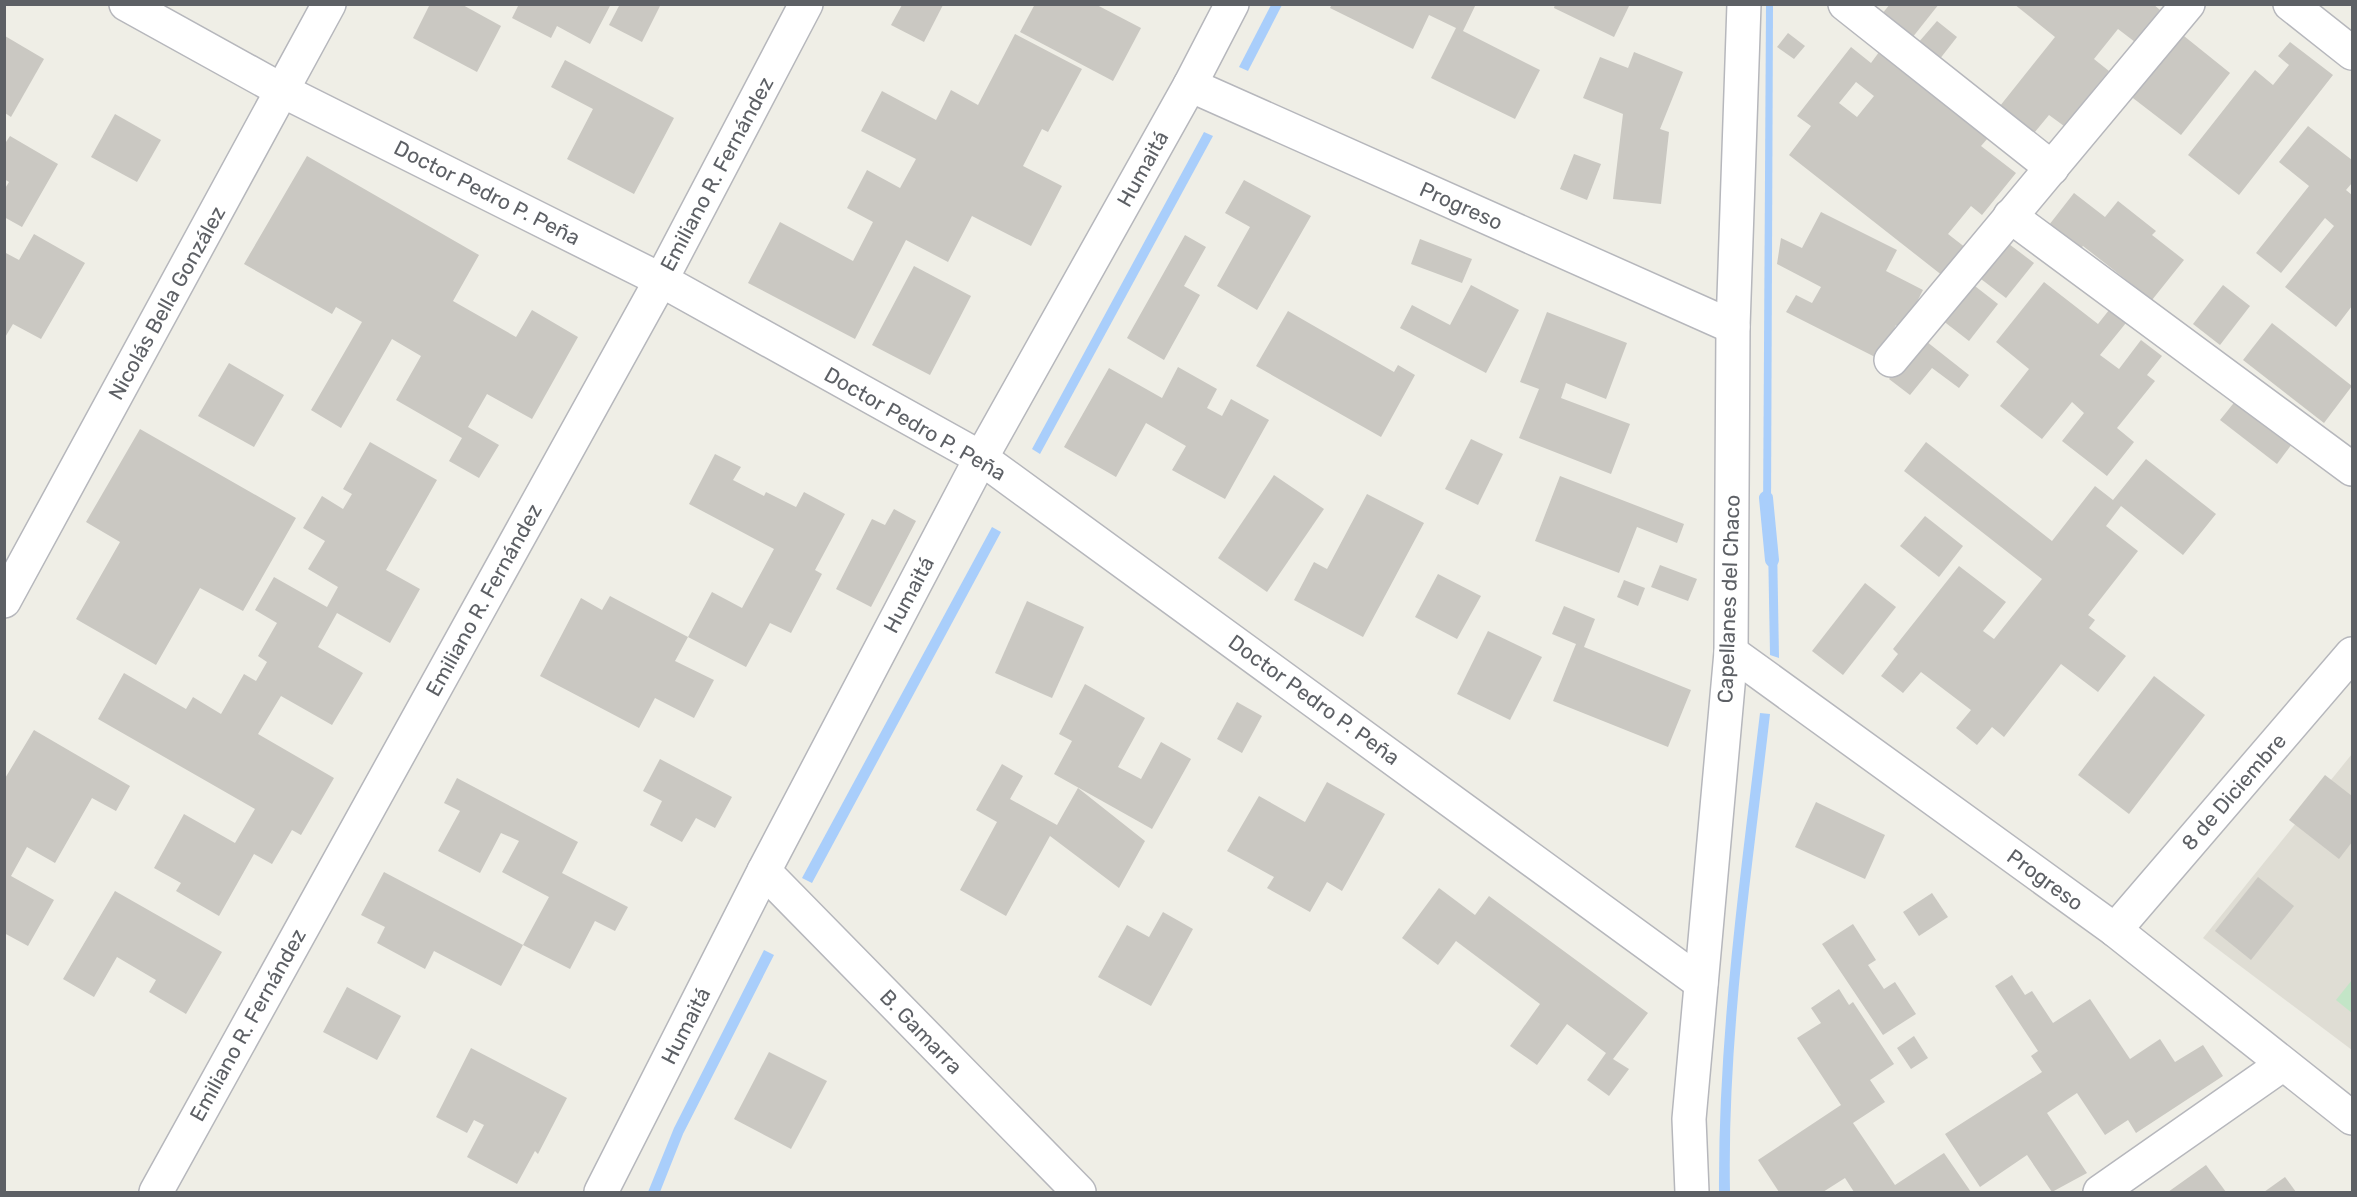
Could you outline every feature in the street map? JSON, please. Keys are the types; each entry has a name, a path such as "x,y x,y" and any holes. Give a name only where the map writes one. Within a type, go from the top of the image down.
{"street":[{"name":"Doctor Pedro P. Peña","path":"126,4 283,91 661,279 981,458 1701,982"},
{"name":"Nicolás Bella González","path":"4,601 329,4"},
{"name":"Emiliano R. Fernández","path":"156,1192 661,279 806,4"},
{"name":"Humaitá","path":"601,1192 764,871 981,458 1190,86 1232,4"},
{"name":"Capellanes del Chaco","path":"1692,1192 1689,1119 1731,652 1733,327 1744,4"},
{"path":"1845,4 2052,168"},
{"path":"1891,360 2188,4"},
{"path":"2290,4 2352,53"},
{"name":"Progreso","path":"1190,86 1733,327"},
{"path":"2010,216 2352,469"},
{"name":"Progreso","path":"1731,652 2115,930 2352,1118"},
{"name":"8 de Diciembre","path":"2115,930 2352,654"},
{"name":"B. Gamarra","path":"764,871 1078,1192"},
{"path":"2100,1192 2283,1064"}],"shaded area":[{"path":"2352,754 2352,1050 2203,938"}],"green space":[{"path":"2352,980 2352,1013 2336,1000"}],"water":[{"path":"1271,5 1282,5 1248,71 1239,67"},
{"path":"1766,5 1773,5 1771,515 1763,518"},
{"path":"1204,132 1213,136 1040,454 1032,449"},
{"path":"992,527 1001,532 812,883 802,878"},
{"path":"1768,543 1777,543 1779,658 1770,655"},
{"path":"1760,713 1770,714 1737,1012 1732,1072 1730,1192 1719,1192 1722,1072 1732,952"},
{"path":"764,950 774,955 683,1134 660,1192 648,1192 674,1128"}],"building":[{"path":"430,4 461,4 501,26 477,72 413,38"},
{"path":"519,4 611,4 590,44 557,26 551,38 512,18"},
{"path":"620,4 660,6 642,42 609,25"},
{"path":"1035,4 1095,4 1141,28 1113,81 1020,32"},
{"path":"1332,4 1476,4 1463,31 1540,70 1515,119 1431,78 1456,28 1429,15 1413,49 1330,8"},
{"path":"1555,4 1630,4 1614,37 1554,8"},
{"path":"1890,4 1939,4 1912,38 1882,14"},
{"path":"2014,4 2153,4 2160,10 2135,42 2118,29 2094,59 2109,71 2064,126 2049,115 2030,138 1996,111 2055,37"},
{"path":"902,5 943,5 924,42 891,25"},
{"path":"1937,21 1957,37 1939,60 1918,43"},
{"path":"2179,32 2230,73 2181,135 2129,95"},
{"path":"1788,33 1805,46 1794,59 1777,47"},
{"path":"1015,34 1082,69 1048,132 1042,129 1023,166 1062,186 1031,246 972,216 948,262 906,240 855,339 748,283 780,222 853,261 873,222 847,208 867,170 900,188 916,159 861,131 882,91 936,120 951,90 978,105"},
{"path":"5,36 44,59 11,117 5,113"},
{"path":"2290,42 2333,75 2239,195 2188,155 2255,70 2273,85 2289,65 2278,56"},
{"path":"1851,47 1871,63 1882,48 1988,138 1981,146 2016,173 1982,215 1971,206 1948,234 1966,248 1943,276 1789,155 1811,126 1797,116","holes":["1856,82 1874,96 1857,117 1839,103"]},
{"path":"1634,52 1683,72 1660,129 1669,132 1661,204 1613,199 1623,114 1583,98 1600,57 1628,68"},
{"path":"565,60 674,118 634,194 567,159 593,109 551,87"},
{"path":"115,114 161,140 137,182 91,157"},
{"path":"2308,126 2352,160 2352,183 2346,190 2352,195 2352,306 2336,327 2285,287 2334,226 2325,218 2281,273 2256,253 2309,186 2279,162"},
{"path":"10,136 58,164 22,227 4,217 4,190 9,182 4,179 4,145"},
{"path":"1574,154 1601,164 1587,200 1560,189"},
{"path":"307,156 479,255 453,301 516,337 532,310 578,337 532,419 487,394 468,427 499,445 479,478 449,461 462,438 396,400 421,356 392,339 341,428 311,410 362,322 336,307 332,314 244,264"},
{"path":"1244,180 1311,216 1257,310 1217,286 1250,227 1225,213"},
{"path":"2074,193 2105,217 2118,201 2156,231 2152,235 2184,260 2152,300 2083,246 2080,249 2049,225"},
{"path":"1821,212 1897,250 1886,271 1923,290 1903,329 1896,325 1879,359 1786,312 1796,295 1812,303 1821,287 1777,264 1781,238 1802,248"},
{"path":"34,234 85,263 41,339 13,324 4,339 4,252 19,260"},
{"path":"1185,235 1206,247 1184,286 1200,295 1164,360 1127,338"},
{"path":"1420,239 1472,259 1462,283 1411,264"},
{"path":"2005,241 2034,263 2006,298 1977,276"},
{"path":"914,266 971,296 930,375 872,345"},
{"path":"2044,282 2098,324 2113,305 2130,318 2100,355 2119,369 2141,340 2162,356 2147,375 2155,381 2117,428 2134,442 2107,476 2062,441 2084,413 2072,402 2042,439 2000,406 2029,369 1996,342"},
{"path":"1971,283 1998,304 1969,341 1942,320"},
{"path":"1471,285 1519,310 1486,373 1400,328 1412,305 1450,325"},
{"path":"2223,285 2250,306 2220,345 2193,324"},
{"path":"1288,311 1394,372 1398,365 1415,375 1381,437 1256,366"},
{"path":"1547,312 1627,343 1606,399 1566,383 1561,398 1630,424 1611,474 1519,438 1539,389 1520,382"},
{"path":"2272,323 2352,386 2324,423 2243,360"},
{"path":"1922,338 1969,375 1959,388 1932,368 1910,395 1889,379"},
{"path":"229,363 284,395 254,447 198,416"},
{"path":"1178,367 1217,389 1207,408 1222,416 1231,399 1269,420 1225,499 1172,470 1186,446 1146,423 1116,477 1064,447 1109,368 1162,398"},
{"path":"2237,399 2298,436 2277,464 2220,420"},
{"path":"140,429 296,518 243,611 200,588 156,665 76,619 120,542 86,522"},
{"path":"1471,439 1503,454 1478,505 1445,489"},
{"path":"370,442 437,480 386,570 420,589 390,643 337,613 318,647 363,673 332,725 281,696 258,734 334,778 301,835 292,830 272,864 254,854 219,916 176,891 181,883 154,868 184,814 235,843 255,809 98,719 124,673 186,709 193,697 221,714 244,674 256,681 267,662 258,656 277,623 255,610 274,577 327,607 338,587 308,569 325,541 303,528 322,496 343,509 352,494 343,489"},
{"path":"1926,442 2052,541 2095,486 2113,500 2146,459 2216,514 2183,555 2121,506 2106,526 2138,551 2088,615 2095,620 2089,628 2126,656 2098,692 2061,664 2004,737 1992,727 1977,745 1956,728 1971,710 1921,672 1903,693 1881,676 1898,654 1893,649 1959,566 2006,602 1983,631 1994,639 2042,579 1904,471"},
{"path":"715,454 741,467 733,480 764,496 766,492 796,507 804,492 845,514 815,570 822,574 791,633 770,623 746,667 688,637 712,592 742,608 774,549 689,504"},
{"path":"1274,475 1324,509 1267,592 1218,558"},
{"path":"1560,476 1684,524 1677,543 1637,527 1619,573 1535,541"},
{"path":"1367,494 1424,523 1363,637 1294,600 1314,562 1327,569"},
{"path":"894,509 916,521 871,607 836,589 872,519 885,525"},
{"path":"1925,516 1963,546 1939,577 1900,546"},
{"path":"1660,565 1697,579 1688,601 1651,587"},
{"path":"1438,574 1481,596 1457,639 1415,617"},
{"path":"1624,580 1645,588 1638,606 1617,597"},
{"path":"1865,583 1896,607 1843,675 1812,651"},
{"path":"610,596 688,637 675,661 714,680 694,718 655,698 639,728 540,676 581,598 602,610"},
{"path":"1027,601 1084,627 1052,698 995,673"},
{"path":"1564,606 1595,619 1584,647 1691,690 1668,747 1553,701 1576,644 1552,634"},
{"path":"1488,631 1542,657 1510,720 1457,694"},
{"path":"2154,676 2205,715 2129,814 2078,775"},
{"path":"1085,684 1145,718 1118,767 1141,779 1161,742 1191,759 1152,829 1054,774 1072,741 1059,734"},
{"path":"1237,702 1262,716 1242,753 1217,739"},
{"path":"34,730 130,786 116,811 92,798 55,863 27,847 11,876 54,900 28,946 4,933 4,780"},
{"path":"660,759 732,797 715,828 696,818 682,842 650,825 662,801 643,791"},
{"path":"1002,764 1023,776 1010,799 1057,825 1078,788 1145,841 1119,888 1050,836 1006,916 960,890 997,822 976,810"},
{"path":"2325,775 2352,796 2352,842 2339,859 2289,820"},
{"path":"457,778 578,842 562,873 628,907 615,931 595,921 570,969 523,945 549,897 502,872 519,841 501,833 480,873 438,851 460,811 444,803"},
{"path":"1327,782 1385,814 1342,891 1327,882 1310,912 1267,888 1274,877 1227,851 1259,796 1305,822"},
{"path":"1816,802 1885,835 1865,879 1795,847"},
{"path":"384,872 523,945 501,986 434,951 425,969 377,943 385,927 361,915"},
{"path":"2258,877 2294,906 2251,960 2215,931"},
{"path":"1439,888 1475,915 1489,896 1648,1013 1613,1059 1629,1069 1609,1096 1587,1080 1606,1053 1567,1024 1537,1065 1510,1046 1540,1004 1456,941 1438,965 1402,938"},
{"path":"115,891 222,952 186,1014 149,992 156,980 117,957 94,997 63,979"},
{"path":"1932,893 1948,917 1919,936 1903,912"},
{"path":"1163,912 1193,929 1151,1006 1098,977 1127,925 1149,937"},
{"path":"1853,924 1876,960 1868,965 1884,989 1895,982 1916,1014 1883,1035 1822,944"},
{"path":"2012,975 2025,995 2032,991 2053,1023 2090,999 2130,1059 2160,1039 2175,1062 2203,1045 2223,1076 2136,1133 2128,1120 2105,1135 2077,1093 2047,1113 2087,1173 2052,1192 2027,1155 1980,1187 1945,1134 2042,1072 2031,1056 2038,1051 1995,986"},
{"path":"347,987 401,1016 377,1060 323,1032"},
{"path":"1839,989 1849,1005 1853,1002 1894,1064 1870,1080 1885,1102 1853,1123 1895,1185 1944,1153 1971,1192 1854,1192 1845,1178 1823,1192 1779,1192 1758,1160 1841,1105 1797,1038 1821,1023 1811,1008"},
{"path":"1914,1036 1928,1058 1911,1069 1897,1048"},
{"path":"471,1048 567,1098 538,1154 535,1151 517,1184 467,1157 484,1125 474,1120 467,1133 436,1117"},
{"path":"769,1052 827,1081 791,1149 734,1119"},
{"path":"2206,1165 2226,1192 2168,1192"},
{"path":"2285,1177 2296,1192 2264,1192"}],"waterway":[{"path":"1766,498 1772,560"}]}
